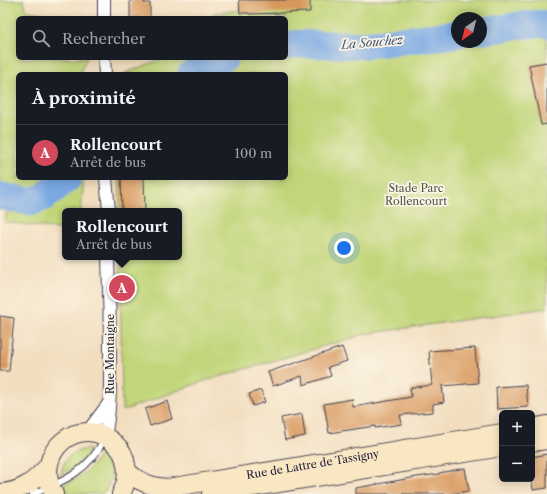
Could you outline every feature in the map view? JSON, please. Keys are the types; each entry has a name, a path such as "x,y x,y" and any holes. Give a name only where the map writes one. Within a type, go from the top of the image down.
{"main road":[{"path":"535,428 547,426"},
{"path":"52,491 48,478 48,466 54,450 68,437 85,432 105,436 111,440 122,453 126,461 127,471 126,483 121,494"},
{"name":"Rue de Lattre de Tassigny","path":"127,471 134,478 148,484 168,488 499,433"},
{"path":"535,442 547,440"},
{"name":"Rue de Lattre de Tassigny","path":"211,494 499,447"},
{"path":"0,493 8,493 31,483 48,466"}],"street":[{"path":"104,0 104,16"},
{"path":"104,60 105,72"},
{"path":"106,180 108,208"},
{"name":"Rue Montaigne","path":"105,436 108,424 110,374 110,297 108,260"},
{"name":"Rue Montaigne","path":"85,432 91,427 109,404"}],"lane":[{"path":"33,494 52,491 88,463 97,452 105,436"}],"green space":[{"path":"0,0 24,0 26,11 67,16 16,16 16,60 86,60 81,72 16,72 16,180 84,180 81,208 62,208 62,230 5,222 8,202 0,201"},
{"name":"Stade Parc Rollencourt","path":"335,0 547,0 547,308 365,334 201,382 122,411 120,260 182,260 182,208 120,208 119,180 288,180 288,72 128,72 159,60 288,60 288,16 211,16 214,13"},
{"path":"87,449 91,450 84,458 61,475 66,460 72,454"},
{"path":"101,454 108,463 111,474 109,484 102,494 71,494 65,489 63,485 85,472"}],"building":[{"path":"130,0 144,0 144,3 150,3 150,16 130,16"},
{"path":"239,0 310,0 310,12 240,13"},
{"path":"547,62 547,124 541,125 529,65"},
{"path":"121,180 144,180 145,208 122,208"},
{"path":"0,316 14,318 9,371 0,371"},
{"path":"342,347 347,361 328,367 331,376 303,385 302,376 273,386 268,372"},
{"path":"475,348 478,383 442,386 444,402 433,404 433,412 400,415 402,424 375,428 375,426 329,433 324,404 352,399 353,407 411,397 410,388 432,385 429,351"},
{"path":"526,385 528,407 497,409 496,387"},
{"path":"261,390 265,402 253,406 249,394"},
{"path":"167,401 172,419 150,426 145,409"},
{"path":"302,414 305,436 285,440 281,418"},
{"path":"547,454 547,488 533,490 532,482 535,482 535,456"},
{"path":"465,468 469,491 451,494 356,494 356,488 439,474"}],"waterway":[{"name":"La Souchez","path":"487,30 531,24 547,24"},
{"name":"La Souchez","path":"288,46 297,44 362,45 451,35"},
{"name":"La Souchez","path":"195,72 220,60"},
{"name":"La Souchez","path":"0,196 31,202 44,197 65,180"}],"place":[{"name":"Rollencourt","path":"122,288"}]}
